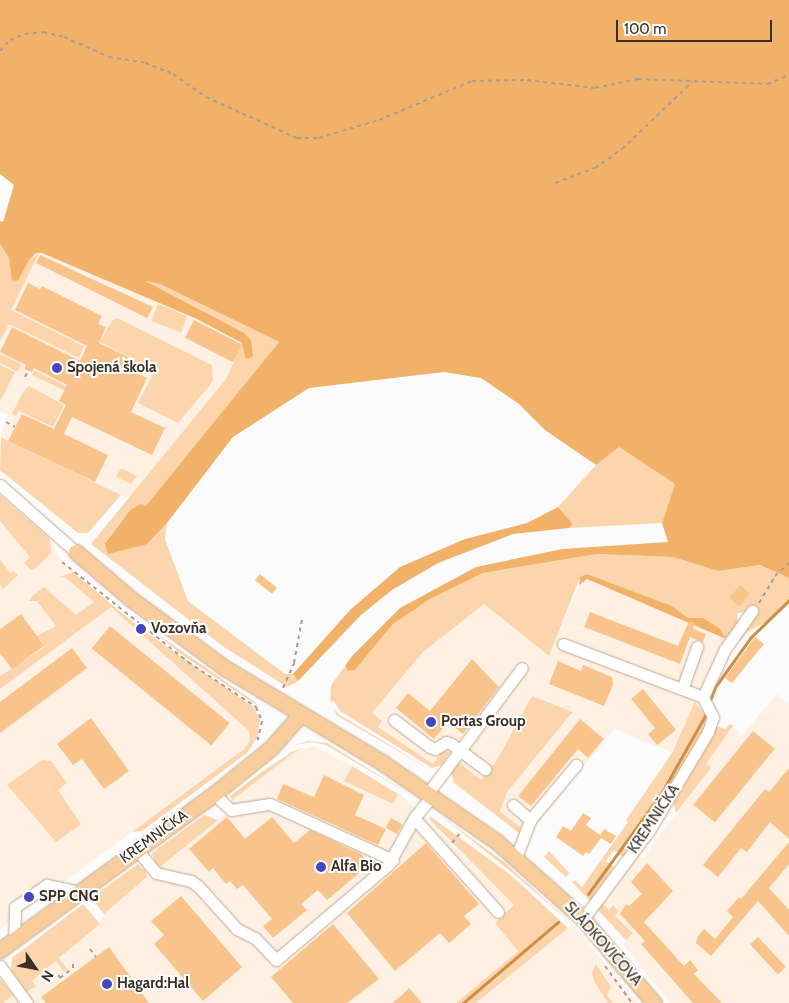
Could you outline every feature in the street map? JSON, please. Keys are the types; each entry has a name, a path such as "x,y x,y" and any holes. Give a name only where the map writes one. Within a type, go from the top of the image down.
{"main road":[{"path":"76,552 177,634 279,702 430,794 516,857"},
{"name":"KREMNIČKA","path":"0,950 214,794 271,748 300,715"},
{"name":"SLÁDKOVIČOVA","path":"516,857 583,919 654,1003"}],"street":[{"path":"0,485 76,552"},
{"path":"563,644 703,697 725,650 752,611"},
{"path":"682,688 697,647"},
{"path":"137,850 156,873 191,881 198,886 237,929 255,938 276,960 393,860 430,794 460,750 522,668"},
{"name":"KREMNIČKA","path":"583,919 668,801 708,732 712,723 703,697"},
{"path":"394,720 430,747 439,748 446,742 485,769"},
{"path":"516,857 530,820 576,765"},
{"path":"214,794 231,810 270,804 393,860"},
{"path":"512,805 530,820"},
{"path":"414,820 446,851 498,912"},
{"path":"14,940 15,907 47,885 79,892"},
{"path":"0,966 27,1003"}],"path":[{"path":"0,51 10,40 25,34 43,32 64,37 109,57 145,63 173,74 206,97 297,138 319,138 345,132 433,99 455,86 472,81 527,80 595,88 638,79 766,84 789,75"},
{"path":"555,183 595,168 622,149 692,82"},
{"path":"25,377 28,370"},
{"path":"6,422 15,427"},
{"path":"62,562 188,662 256,707 262,720 256,743"},
{"path":"752,611 775,576 789,563"},
{"path":"279,702 294,663 302,619"},
{"path":"446,851 460,833"},
{"path":"90,949 96,957"},
{"path":"601,961 632,1003"},
{"path":"63,981 59,977 72,968 73,963"}],"shaded area":[{"path":"0,0 789,0 789,578 760,565 718,571 673,557 597,554 483,573 430,599 393,624 355,670 348,671 345,666 352,656 400,608 476,567 562,549 668,542 662,523 675,484 619,447 596,465 545,430 519,404 481,378 444,372 309,388 233,437 167,523 147,544 108,554 105,543 131,509 140,504 146,506 279,342 160,284 145,281 244,333 251,340 253,356 248,359 245,357 242,343 197,319 42,253 36,253 29,260 18,281 12,280 9,258 0,244 0,221 3,222 14,185 0,174"},
{"path":"0,221 109,272 160,284 279,342 146,507 0,437 8,415 0,411"},
{"path":"0,244 9,258 12,278 18,281 29,260 39,253 11,310 84,346 79,358 9,324 0,341"},
{"path":"143,281 160,284 279,342 146,507 140,504 131,509 105,542 147,544 167,523 165,539 188,601 285,674 293,674 298,681 287,687 224,647 91,544 226,379 242,343 245,357 251,340"},
{"path":"158,304 188,316 181,333 151,321"},
{"path":"117,318 212,365 213,379 210,385 178,423 138,403 155,370 100,342 112,321"},
{"path":"0,354 22,364 18,372 0,363"},
{"path":"0,365 15,372 1,400 0,399"},
{"path":"34,370 68,387 70,393 32,375"},
{"path":"29,386 64,405 53,427 19,411 16,416 12,414 23,392"},
{"path":"1,437 121,495 88,533 78,533 0,470"},
{"path":"619,447 675,484 662,523 569,528 573,524 558,507 596,465"},
{"path":"121,468 137,476 131,484 116,477"},
{"path":"0,495 50,539 51,553 35,569 31,570 24,563 30,557 0,521"},
{"path":"558,507 573,524 569,528 513,534 438,563 392,590 361,615 298,681 293,674 350,610 400,567 465,539 527,523"},
{"path":"16,509 50,539 58,556 111,607 249,731 250,741 244,749 0,929 0,521"},
{"path":"597,554 673,557 718,571 760,565 789,578 789,604 772,619 747,632 726,657 757,610 750,605 745,612 737,613 738,623 726,639 703,618 688,618 672,606 587,574 580,577 549,656 484,604 423,652 372,713 382,721 378,727 433,764 442,751 450,752 442,765 432,768 340,711 334,701 330,702 331,685 345,666 348,671 355,670 393,624 430,599 483,573"},
{"path":"0,559 10,573 13,571 18,575 3,589 0,584"},
{"path":"73,572 140,628 138,630 144,635 147,633 254,707 260,720 257,738 247,753 142,831 132,832 244,749 250,741 249,731 111,607 0,689 0,676 45,647 37,636 56,626 37,601 29,601 31,597 44,587 76,615 94,602 65,577 57,578"},
{"path":"587,574 672,606 688,618 703,618 719,628 726,639 587,579 579,585 580,577"},
{"path":"587,579 726,639 672,753 615,729 531,830 521,828 500,811 507,792 573,713 532,696 497,760 481,781 442,751 433,764 377,727 372,713 423,652 484,604 549,656 579,585"},
{"path":"153,631 255,702 258,706 181,654"},
{"path":"777,694 789,704 789,1003 670,1003 623,944 633,933 602,903 638,855 643,858 711,768 706,764 733,726 741,736"},
{"path":"532,696 573,712 507,792 500,811 521,828 519,833 454,783 451,772 458,762 481,780 497,760"},
{"path":"695,702 706,716 706,726 646,825 623,857 614,850 606,861 614,867 590,901 572,882 575,880 582,887 628,822 626,820 672,753"},
{"path":"335,710 340,715 431,770 336,715"},
{"path":"730,724 733,726 706,764 711,768 676,813 673,801 716,726 725,729"},
{"path":"308,741 327,743 411,795 326,745 312,742 294,745"},
{"path":"314,746 352,766 345,781 393,804 397,795 413,806 514,905 518,951 456,1003 3,1003 23,987 27,992 36,985 32,981 57,961 67,970 59,958 99,924 104,914 146,877 146,871 155,864 161,866 234,807 232,800 295,752"},
{"path":"304,748 295,752 232,800 230,796 259,774 293,751"},
{"path":"42,760 51,761 67,783 58,790 81,824 56,842 7,785"},
{"path":"352,766 398,794 413,806 398,795 393,804 344,781"},
{"path":"204,815 218,820 161,866 155,864 152,853"},
{"path":"430,816 512,876 568,928 476,1003 456,1003 518,951 495,923 514,905 429,819"},
{"path":"441,816 504,862 572,924 514,874"},
{"path":"549,851 569,873 566,877 544,857"},
{"path":"138,864 146,871 147,877 104,914 91,898"},
{"path":"602,903 609,910 613,905 619,911 615,916 633,933 626,940 598,910"},
{"path":"83,904 100,924 59,958 67,969 64,972 56,961 32,981 36,986 27,992 11,970 12,958"},
{"path":"572,924 638,1003 476,1003"},
{"path":"596,964 611,987 607,995 613,1003 608,1003 594,981 592,973"},
{"path":"0,979 13,995 3,1003 0,1003"}],"building":[{"path":"40,255 153,307 147,318 36,263"},
{"path":"28,283 40,289 42,286 102,316 98,324 106,327 99,343 143,364 138,374 147,378 131,412 165,428 152,455 72,417 64,434 108,455 95,482 8,441 22,414 54,429 66,405 59,401 67,385 34,368 32,372 24,369 26,365 0,352 12,327 80,361 87,346 15,310"},
{"path":"194,320 242,345 233,362 185,338"},
{"path":"260,574 277,588 272,594 255,580"},
{"path":"740,585 750,593 739,606 729,598"},
{"path":"590,612 678,646 689,621 695,623 693,629 706,634 703,642 690,637 680,664 584,627"},
{"path":"21,614 44,646 12,669 0,653 0,629"},
{"path":"110,626 230,723 211,745 92,649"},
{"path":"755,637 764,644 732,683 725,678"},
{"path":"72,648 87,668 0,733 0,702"},
{"path":"472,659 499,687 463,734 448,722 434,739 396,708 408,693 430,711"},
{"path":"558,661 581,671 583,665 612,677 613,685 604,706 549,684"},
{"path":"643,689 676,730 657,745 648,734 655,728 631,699"},
{"path":"91,718 129,771 104,789 82,759 73,765 57,744"},
{"path":"580,719 604,739 588,758 578,749 531,806 518,796"},
{"path":"753,731 775,749 715,822 693,805"},
{"path":"789,768 789,839 770,822 747,852 741,848 718,877 703,865 765,789 769,792"},
{"path":"324,775 364,795 355,815 386,829 378,845 277,799 283,784 314,797"},
{"path":"583,813 591,818 586,825 600,835 604,829 616,836 611,844 601,838 589,854 586,852 583,856 556,837 563,826 571,831"},
{"path":"227,817 245,839 272,817 294,843 310,830 361,854 370,864 327,900 318,890 301,904 307,910 273,938 263,926 272,919 243,885 237,889 230,881 226,884 213,868 209,872 189,849"},
{"path":"391,818 402,824 397,834 386,828"},
{"path":"789,842 789,864 769,888 789,910 789,936 758,901 711,956 696,943 698,936 704,929 715,939 733,917 727,911 739,897 741,899"},
{"path":"426,843 479,904 464,916 471,924 449,943 440,933 395,971 347,913"},
{"path":"647,863 673,891 644,922 684,966 690,960 698,970 694,974 722,1003 693,1003 641,944 645,941 620,914 626,904 629,906 642,894 631,882"},
{"path":"181,896 242,967 203,1001 154,944 164,935 151,921"},
{"path":"333,924 379,979 347,1003 293,1003 271,977"},
{"path":"758,937 786,967 778,974 750,945"},
{"name":"Hagard:Hal","path":"109,947 149,1003 46,1003 41,997"},
{"path":"409,988 422,1003 392,1003 401,996"}],"waterway":[{"path":"709,703 715,687 751,637 789,600"},
{"path":"588,894 662,792 707,712"},
{"path":"463,1003 558,922"}],"place":[{"name":"Spojená škola","path":"57,368"},
{"name":"Vozovňa","path":"141,629"},
{"name":"Portas Group","path":"431,722"},
{"name":"Alfa Bio","path":"321,867"},
{"name":"SPP CNG","path":"29,897"},
{"name":"Hagard:Hal","path":"107,984"}]}
